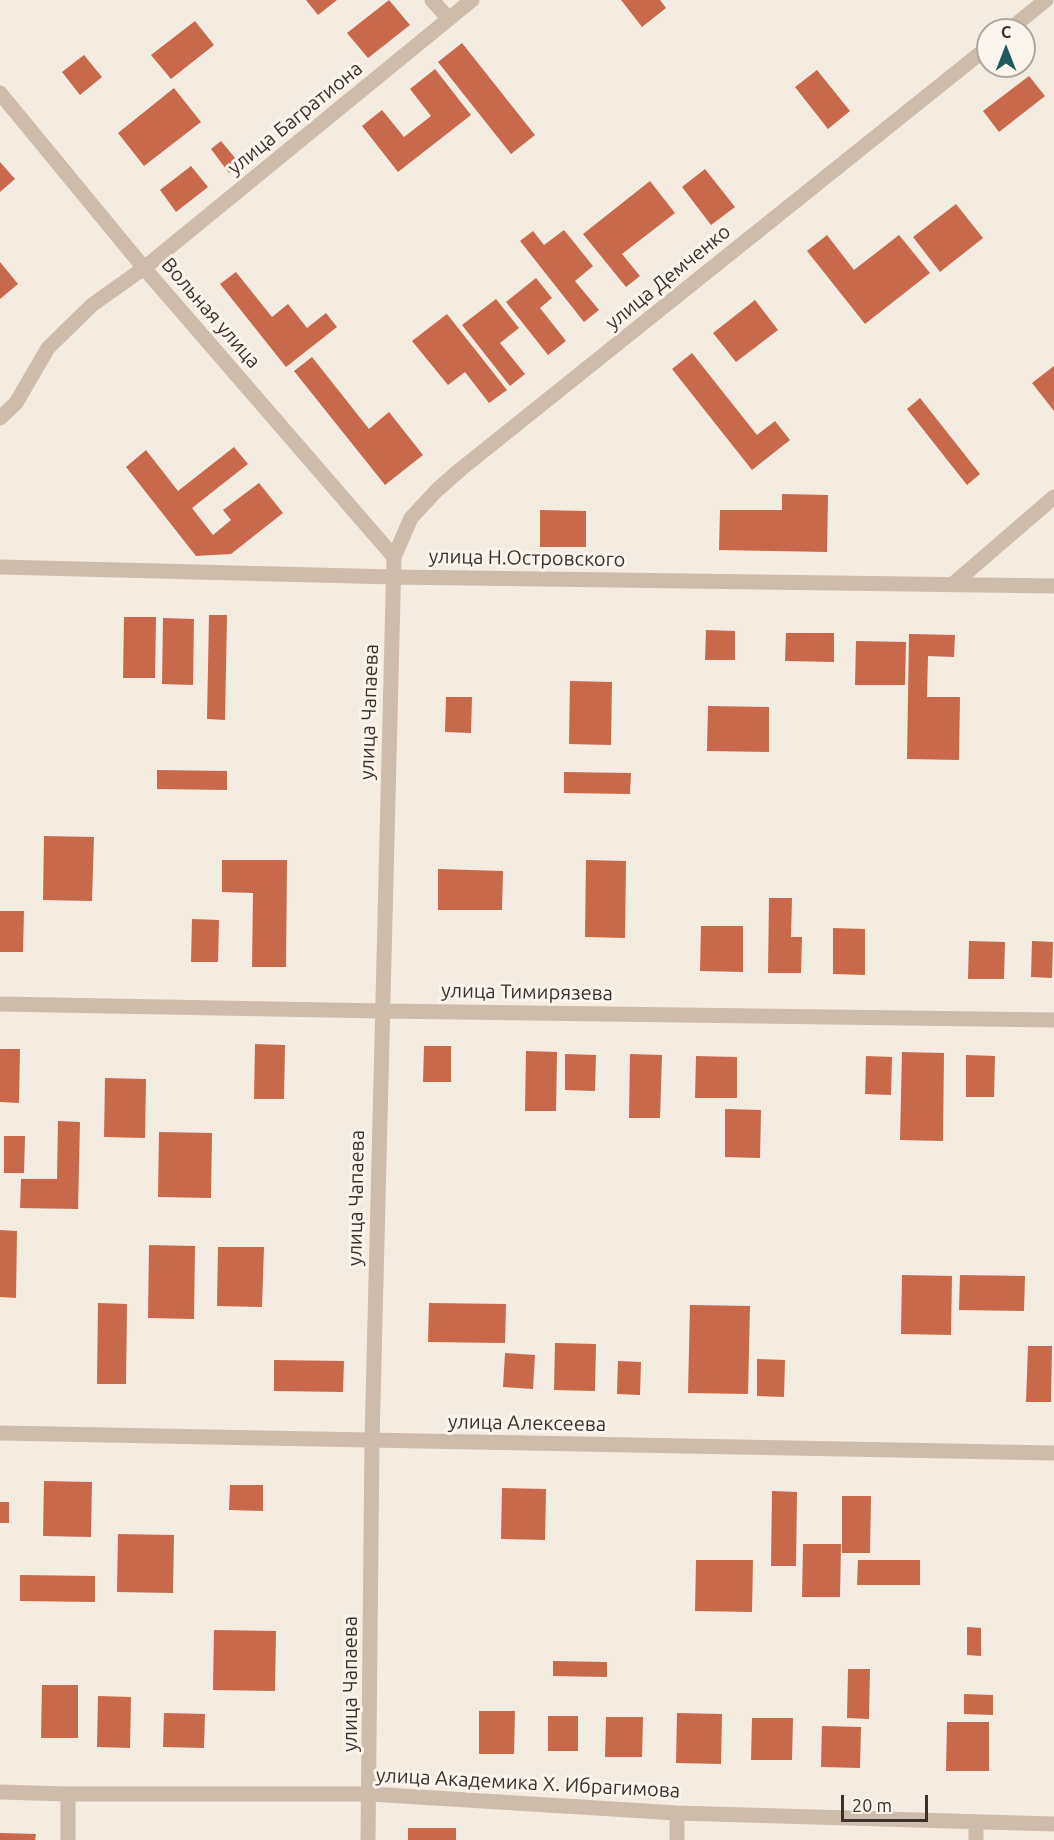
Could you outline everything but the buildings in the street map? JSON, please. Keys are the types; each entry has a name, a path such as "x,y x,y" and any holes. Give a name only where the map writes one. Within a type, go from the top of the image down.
{"street":[{"path":"432,0 449,19"},
{"name":"улица Багратиона","path":"0,418 16,403 48,348 92,305 144,268 472,0"},
{"path":"1024,18 1046,0"},
{"name":"улица Демченко","path":"394,557 411,518 461,469 976,57"},
{"name":"Вольная улица","path":"0,93 144,268 394,557"},
{"path":"952,585 1054,497"},
{"name":"улица Чапаева","path":"368,1840 372,1441 394,557"},
{"name":"улица Н.Островского","path":"0,567 394,577 1054,586"},
{"name":"улица Тимирязева","path":"0,1004 1054,1020"},
{"name":"улица Алексеева","path":"0,1433 1054,1453"},
{"name":"улица Академика Х. Ибрагимова","path":"0,1791 68,1794 370,1794 677,1813 1054,1824"},
{"path":"68,1794 68,1840"},
{"path":"677,1813 677,1840"},
{"path":"976,1822 976,1840"}]}
